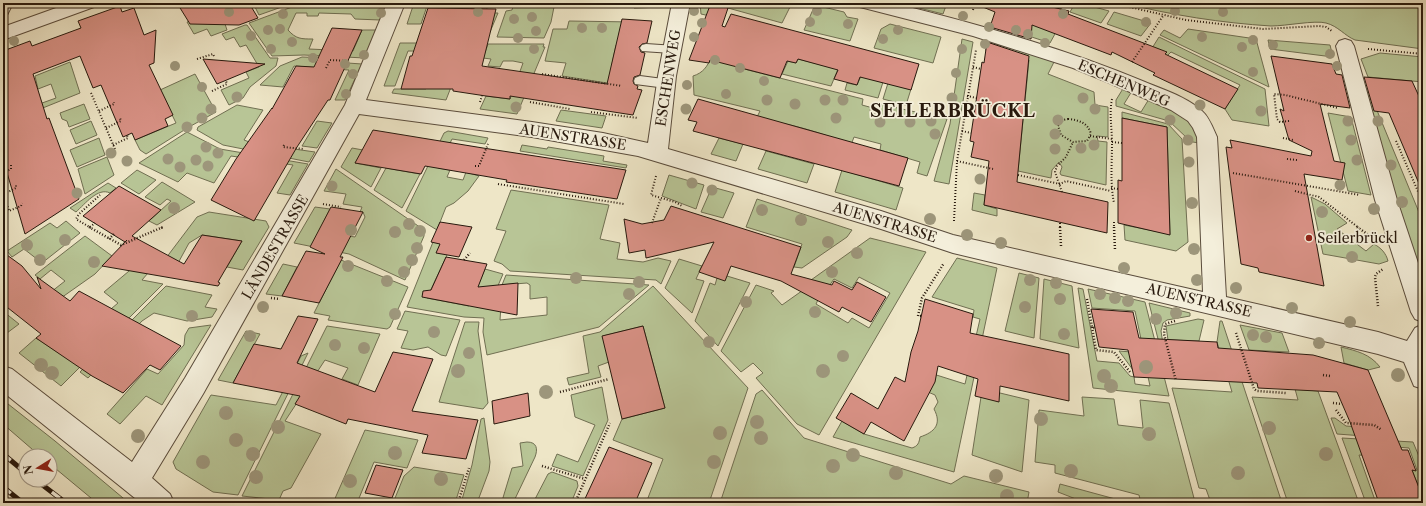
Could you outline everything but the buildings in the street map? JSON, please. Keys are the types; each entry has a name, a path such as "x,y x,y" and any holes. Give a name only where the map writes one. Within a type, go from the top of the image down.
{"street":[{"path":"3,34 88,3"},
{"name":"LÄNDESTRASSE","path":"135,481 194,386 354,106 396,3"},
{"name":"ESCHENWEG","path":"659,154 666,83 681,3"},
{"name":"ESCHENWEG","path":"866,3 978,32 1056,55 1123,80 1182,108 1194,116 1201,123 1207,137 1223,306"},
{"path":"1345,46 1386,200 1423,312"},
{"name":"AUENSTRASSE","path":"354,106 496,124 600,140 659,154 955,244 1378,343 1419,348 1423,378"},
{"path":"3,377 161,503"}],"lane":[{"path":"3,12 8,3"},
{"path":"646,48 672,49"},
{"path":"640,81 666,83"}],"path":[{"path":"1112,3 1163,16 1263,29 1319,26 1326,27 1334,32 1345,46 1423,54"},
{"path":"1114,203 1111,190 1112,140 1110,108 1114,94 1163,16"},
{"path":"921,316 918,316 922,298 955,244 957,160 978,32"},
{"path":"196,59 212,54 214,56"},
{"path":"973,67 980,69"},
{"path":"542,74 627,86"},
{"path":"212,91 227,84 226,81"},
{"path":"91,94 115,149"},
{"path":"1289,121 1280,122 1277,119 1274,94 1362,113"},
{"path":"967,96 977,98"},
{"path":"99,111 114,104 114,102"},
{"path":"530,102 570,108"},
{"path":"591,112 637,119 642,117"},
{"path":"106,128 121,121 120,118"},
{"path":"1073,119 1084,122 1090,130 1090,136 1087,141 1083,143 1073,142 1063,137 1058,130 1058,126 1063,120 1073,119"},
{"path":"475,166 479,166 496,124"},
{"path":"962,131 972,133"},
{"path":"113,145 128,138 127,135"},
{"path":"1090,136 1122,143"},
{"path":"1283,138 1293,140"},
{"path":"1062,192 1055,172 1066,157 1073,142"},
{"path":"3,152 6,151 5,148"},
{"path":"659,154 650,195 682,206"},
{"path":"1287,159 1297,160"},
{"path":"957,160 992,169"},
{"path":"3,173 11,169 11,165"},
{"path":"1209,170 1386,200"},
{"path":"1018,175 1060,184 1066,181 1111,190 1118,189"},
{"path":"16,184 16,188 3,193 9,211 21,206 22,203"},
{"path":"498,184 624,204"},
{"path":"1295,192 1319,197 1377,241"},
{"path":"100,195 79,214 76,219 120,245 163,228"},
{"path":"652,224 661,198"},
{"path":"1114,222 1114,250"},
{"path":"90,227 95,223"},
{"path":"1060,223 1061,246"},
{"path":"109,239 114,234"},
{"path":"464,260 470,253"},
{"path":"1378,306 1374,277 1385,268"},
{"path":"1082,273 1096,350 1114,352 1130,372"},
{"path":"1176,381 1164,334 1164,327 1165,324 1169,322 1193,317 1193,299"},
{"path":"1223,306 1232,320 1254,389 1257,391 1286,393"},
{"path":"3,310 7,307"},
{"path":"1248,371 1253,371"},
{"path":"1323,375 1330,376"},
{"path":"560,392 609,379"},
{"path":"1333,403 1342,404"},
{"path":"1336,410 1346,422 1374,425 1382,430"},
{"path":"575,503 610,423"},
{"path":"542,466 586,479"},
{"path":"458,503 469,468"}],"green space":[{"path":"234,3 225,24 227,30 211,36 207,29 194,34 187,22"},
{"path":"263,3 293,3 259,15 255,7"},
{"path":"414,3 428,3 421,24 407,24"},
{"path":"450,3 488,3 486,13 498,13 490,32 470,16 472,7 449,6"},
{"path":"514,3 542,3 541,7 554,7 551,22 544,38 497,37 506,11 512,10"},
{"path":"632,3 666,3 664,7 634,8"},
{"path":"700,3 792,3 782,23 728,8 719,18 701,14"},
{"path":"947,3 943,14 903,4"},
{"path":"1075,3 1109,11 1101,23 1070,12"},
{"path":"1123,3 1423,3 1423,49 1355,40 1334,26 1321,22 1271,26 1234,23 1178,15"},
{"path":"300,4 386,6 380,20 355,19 351,14 319,13 318,16 307,16 307,13 296,13 288,30 299,38 313,39 309,49 353,51 362,30 376,30 365,58 304,55 272,56 249,23"},
{"path":"815,5 844,12 847,17 858,19 850,41 804,30"},
{"path":"1044,5 1060,8 1067,12 1050,43 992,24"},
{"path":"1114,12 1151,23 1141,36 1107,24"},
{"path":"569,21 634,22 628,46 616,45 612,64 620,85 562,76 566,63 545,61 553,29 567,29"},
{"path":"890,24 941,37 933,63 874,48 881,29"},
{"path":"247,25 270,58 278,58 276,66 250,87 243,98 229,105 221,90 249,78 246,72 259,67 246,45 240,47 234,37 226,40 222,34"},
{"path":"1188,29 1256,39 1269,87 1160,35 1164,30 1180,38"},
{"path":"1159,37 1265,89 1269,126 1232,120 1225,109 1240,85 1171,52 1167,56 1149,53"},
{"path":"962,39 973,42 949,184 934,181 950,124"},
{"path":"1268,40 1330,45 1333,57 1270,49"},
{"path":"986,42 1055,60 1048,74 1094,92 1095,105 1108,107 1108,137 1097,136 1098,141 1107,142 1106,185 1061,175 1060,173 1062,167 1059,162 1052,170 1051,178 1018,171 1029,60 986,51"},
{"path":"400,43 476,43 472,52 408,51 395,86 384,86"},
{"path":"488,44 544,44 543,47 545,47 517,114 480,109 486,96 510,99 523,63 503,61 500,67 488,66 491,59 483,58"},
{"path":"1380,53 1423,57 1423,82 1368,77 1361,59"},
{"path":"302,57 328,58 323,68 294,66 283,87 260,85 280,66"},
{"path":"711,57 748,70 863,99 862,105 873,108 875,103 947,119 927,176 917,173 920,162 880,150 881,144 854,137 851,145 804,129 756,119 760,111 694,95 693,76 705,69"},
{"path":"798,59 838,69 831,86 782,74 788,61 796,63"},
{"path":"70,62 80,93 3,124 6,116 56,98 51,84 38,89 35,76"},
{"path":"333,62 362,64 345,100 335,100 349,70 329,69"},
{"path":"195,74 216,112 146,154 140,150 135,140 176,123 160,90"},
{"path":"861,76 883,82 878,98 845,90 847,83 857,85"},
{"path":"428,81 453,82 446,100 392,93 394,89 426,89"},
{"path":"888,83 911,89 906,105 883,99"},
{"path":"1124,87 1132,91 1124,104 1141,112 1149,99 1173,110 1187,120 1196,134 1199,143 1187,141 1187,138 1169,121 1116,106 1116,100"},
{"path":"1365,91 1369,91 1423,222 1423,271 1413,268"},
{"path":"84,104 90,119 69,127 67,121 62,119 60,113"},
{"path":"237,105 263,110 244,140 252,143 315,152 309,162 223,145 197,130 198,127"},
{"path":"561,110 606,116 602,128 556,121"},
{"path":"1122,112 1168,124 1182,139 1188,242 1176,251 1125,240 1124,225 1170,234 1167,127 1122,118"},
{"path":"1328,113 1351,117 1371,195 1348,191"},
{"path":"91,121 97,135 76,144 70,130"},
{"path":"317,121 332,123 317,148 302,146"},
{"path":"448,131 488,138 485,144 452,139 438,168 450,170 447,177 463,180 466,172 479,176 468,191 454,203 446,207 437,230 406,211 444,133"},
{"path":"187,132 220,149 308,164 290,195 277,193 293,165 231,156 214,183 187,173 178,182 139,163"},
{"path":"99,138 105,155 77,167 70,150"},
{"path":"719,138 743,144 736,161 711,154"},
{"path":"522,145 547,149 548,147 604,156 603,161 627,165 626,168 520,151"},
{"path":"352,148 363,150 355,163 381,168 371,187 341,167"},
{"path":"766,151 814,164 807,183 758,169"},
{"path":"107,157 114,175 85,194 78,169"},
{"path":"386,168 420,174 402,208 374,190"},
{"path":"336,169 424,230 424,236 405,280 349,254 294,243 315,207 330,209 319,231 355,237 365,217 363,212 360,212 362,207 343,204 346,194 324,191"},
{"path":"137,170 156,180 139,194 121,183"},
{"path":"842,170 903,188 896,210 835,192"},
{"path":"669,175 704,185 696,209 662,196"},
{"path":"162,182 195,202 157,225 149,221 171,201 167,199 160,205 145,197"},
{"path":"108,183 116,188 110,193 101,192 96,194 76,212 70,208"},
{"path":"712,187 734,193 723,218 701,212"},
{"path":"511,190 609,205 600,239 620,243 617,259 643,262 658,258 671,261 661,284 656,280 510,271 502,264 494,261 506,231 496,229"},
{"path":"974,193 985,195 984,205 997,209 997,216 972,210"},
{"path":"1311,197 1325,204 1347,223 1337,229 1366,251 1374,244 1385,253 1388,261 1379,264 1323,254"},
{"path":"757,199 852,230 847,237 802,268 794,267 802,244 746,227"},
{"path":"209,212 266,221 269,227 243,270 227,267 242,241 202,235 189,243 177,265 163,262 197,217"},
{"path":"66,221 80,233 42,263 24,249 12,257 7,251 50,223 57,228"},
{"path":"85,236 112,256 95,274 51,305 42,299 65,281 51,270 40,279 35,275"},
{"path":"870,238 926,252 819,435 797,424 756,378 763,373 753,363 741,372 721,351 756,285 774,291 771,293 782,305 806,288 818,300 816,304 848,323 852,318 869,328 890,293 859,277 852,288 834,279 822,296 811,280"},
{"path":"433,242 441,243 447,255 427,298 469,306 485,269 503,274 497,288 502,290 500,320 547,315 547,297 530,299 530,285 527,283 502,285 506,275 649,285 599,327 487,355 483,332 484,318 464,317 407,307"},
{"path":"957,258 997,268 954,472 833,437 842,421 864,434 912,448 918,444 920,437 930,433 936,427 937,419 934,409 938,402 935,395 928,392 930,373 965,384 980,319 973,317 974,310 932,297"},
{"path":"679,259 702,266 696,279 704,281 692,313 665,288"},
{"path":"341,260 408,287 390,327 387,329 328,320 330,316 314,313"},
{"path":"283,264 297,267 282,296 266,294"},
{"path":"135,266 148,273 142,280 163,284 61,386 19,353 36,338 59,353 118,303 104,292"},
{"path":"1019,273 1039,278 1034,338 1005,331"},
{"path":"727,276 750,283 718,346 695,321 710,283 715,285 717,278"},
{"path":"1044,279 1072,286 1079,348 1040,339"},
{"path":"166,286 212,295 205,307 217,309 212,317 187,321 154,313 142,321 88,378 80,372"},
{"path":"653,286 748,388 709,503 646,503 663,459 613,440 622,419 665,408 643,326 603,336 609,362 598,366 601,377 569,385 567,378 589,373 583,336 600,332"},
{"path":"1078,288 1083,289 1097,361 1119,363 1130,376 1134,377 1135,384 1150,386 1147,372 1133,370 1119,351 1144,353 1135,311 1092,308 1088,289 1145,302 1169,396 1093,388"},
{"path":"1149,303 1190,313 1190,316 1167,320 1163,323 1161,331 1163,344 1159,343"},
{"path":"405,311 460,320 446,356 441,355 428,347 413,350 401,348 408,331 397,329"},
{"path":"4,312 19,324 3,336 3,313"},
{"path":"1198,319 1204,320 1199,341 1168,340 1166,326"},
{"path":"1220,321 1222,321 1282,503 1211,503 1206,489 1199,488 1172,388 1232,392 1217,342"},
{"path":"465,322 479,322 478,331 488,403 483,409 439,402"},
{"path":"211,325 162,405 146,396 120,424 107,414 147,369 158,374 184,345 185,335 189,328"},
{"path":"1240,325 1282,333 1289,352 1249,350"},
{"path":"327,326 380,334 358,385 342,379 348,368 325,360 285,421 321,434 291,488 283,491 279,500 242,496"},
{"path":"246,331 260,334 233,383 218,380"},
{"path":"1341,347 1367,356 1380,367 1368,370 1344,363"},
{"path":"308,353 238,495 213,492 176,469 173,462 211,395 276,405 301,356"},
{"path":"602,387 608,420 583,476 552,466 557,454 578,462 595,425 575,417 571,395"},
{"path":"1295,389 1318,391 1359,503 1288,503 1252,397 1298,400"},
{"path":"762,390 804,438 951,484 964,476 1029,492 1027,503 720,503 756,394"},
{"path":"1000,393 1029,400 1022,472 972,455 981,397"},
{"path":"1082,397 1114,399 1118,425 1143,428 1140,400 1169,403 1195,502 1141,503 1139,495 1055,473 1055,465 1035,462 1039,410 1084,416"},
{"path":"3,400 129,503 97,503 58,471 58,448 31,448 3,424"},
{"path":"484,418 490,462 489,471 477,503 461,503 472,465 481,419"},
{"path":"1331,418 1335,418 1346,426 1374,428 1377,437 1337,434"},
{"path":"365,430 418,440 407,468 374,462 357,503 333,503"},
{"path":"1342,438 1413,442 1423,466 1423,498 1412,470 1417,470 1409,448 1369,445 1373,456 1359,455 1376,503 1366,503"},
{"path":"520,443 533,443 536,446 536,454 513,503 488,503 491,500 502,501 512,468 523,466"},
{"path":"414,467 464,475 455,503 393,503 404,476"},
{"path":"552,472 577,481 578,486 571,503 533,503 548,474"},
{"path":"1060,484 1130,503 1086,503 1058,492"}],"railway":[{"path":"3,454 18,466"},
{"path":"3,487 23,503"},
{"path":"46,488 66,503"}],"place":[{"name":"Seilerbrückl","path":"1309,238"}],"district":[{"name":"SEILERBRÜCKL","path":"953,111"}]}
